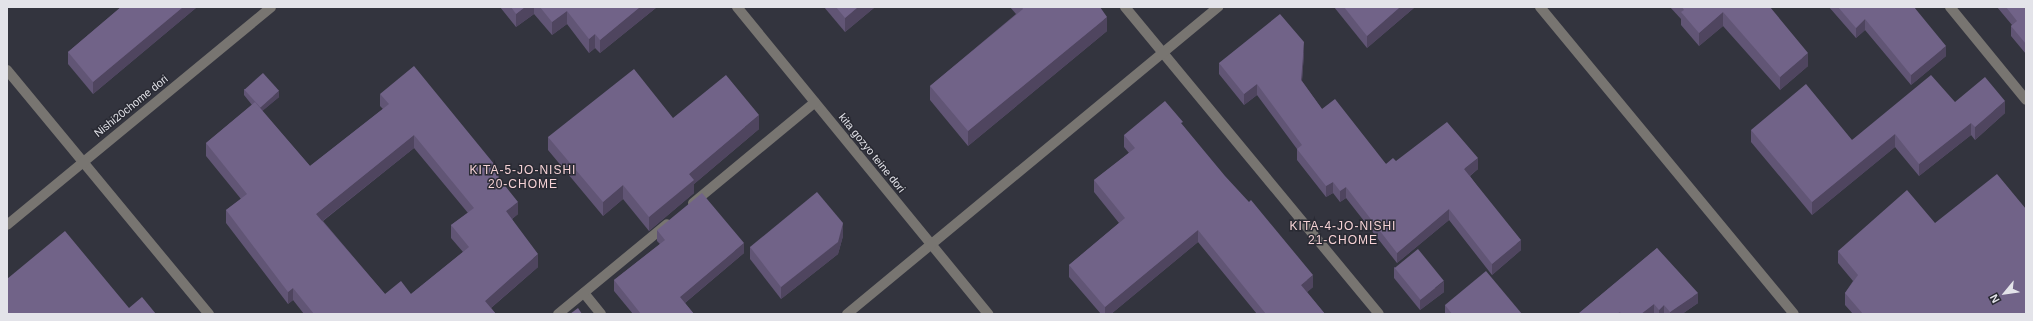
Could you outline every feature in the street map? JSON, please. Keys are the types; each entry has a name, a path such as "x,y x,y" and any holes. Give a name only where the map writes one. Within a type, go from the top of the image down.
{"street":[{"name":"Nishi20chome dori","path":"7,225 271,7"},
{"name":"kita gozyo teine dori","path":"737,7 988,314"},
{"path":"1125,7 1380,314"},
{"path":"847,314 1218,7"},
{"path":"1540,7 1794,314"},
{"path":"1950,7 2026,100"},
{"path":"7,70 209,314"},
{"path":"686,209 815,102"},
{"path":"558,314 674,218"},
{"path":"584,293 602,314"}],"building":[{"path":"121,7 183,7 93,82 68,52"},
{"path":"511,7 525,7 516,14"},
{"path":"540,7 640,7 600,40 595,34 589,39 567,11 552,22"},
{"path":"836,7 858,7 845,18"},
{"path":"1022,7 1100,7 1107,17 968,131 930,86 1023,9"},
{"path":"1344,7 1400,7 1367,36"},
{"path":"1682,7 1770,7 1808,53 1780,77 1723,12 1699,33 1681,12 1684,10"},
{"path":"1838,7 1914,7 1946,46 1911,75 1865,19 1856,28"},
{"path":"2006,7 2026,7 2026,44 2011,26 2017,21"},
{"path":"1280,14 1304,42 1301,80 1322,109 1335,99 1386,164 1393,158 1396,161 1447,122 1478,158 1464,169 1521,240 1492,264 1449,209 1397,253 1346,187 1340,191 1333,182 1326,186 1297,149 1302,145 1257,84 1244,94 1219,63"},
{"path":"414,66 499,170 495,173 518,202 506,211 538,254 485,301 496,314 314,314 293,288 288,292 226,210 247,194 206,143 255,102 310,166 389,104 380,94","holes":["414,135 474,208 451,225 469,247 411,294 401,281 385,294 316,214"]},
{"path":"634,69 673,118 726,75 759,115 689,174 694,180 649,217 623,185 603,202 548,137"},
{"path":"263,73 279,91 260,108 244,90"},
{"path":"1931,75 1955,102 1985,77 2005,101 1975,127 1971,123 1919,164 1895,134 1812,202 1751,130 1806,84 1852,140"},
{"path":"1165,101 1183,122 1181,123 1225,176 1249,202 1251,200 1313,275 1301,285 1325,314 1266,314 1198,230 1105,307 1069,265 1125,218 1094,180 1135,148 1124,135"},
{"path":"1997,174 2026,209 2026,314 1863,314 1845,293 1858,275 1838,251 1907,190 1935,223"},
{"path":"817,192 843,223 838,242 781,287 750,247"},
{"path":"702,193 744,243 680,297 694,314 641,314 614,280 665,240 657,230"},
{"path":"65,231 129,308 142,297 156,314 7,314 7,279"},
{"path":"1657,248 1698,293 1670,312 1664,305 1659,310 1654,304 1641,314 1621,314 1620,312 1617,314 1578,314"},
{"path":"1418,249 1444,281 1420,300 1395,268"},
{"path":"1486,271 1522,314 1452,314 1445,305"},
{"path":"578,308 582,314 570,314"}],"district":[{"name":"KITA-5-JO-NISHI 20-CHOME","path":"523,178"},
{"name":"KITA-4-JO-NISHI 21-CHOME","path":"1343,234"}]}
